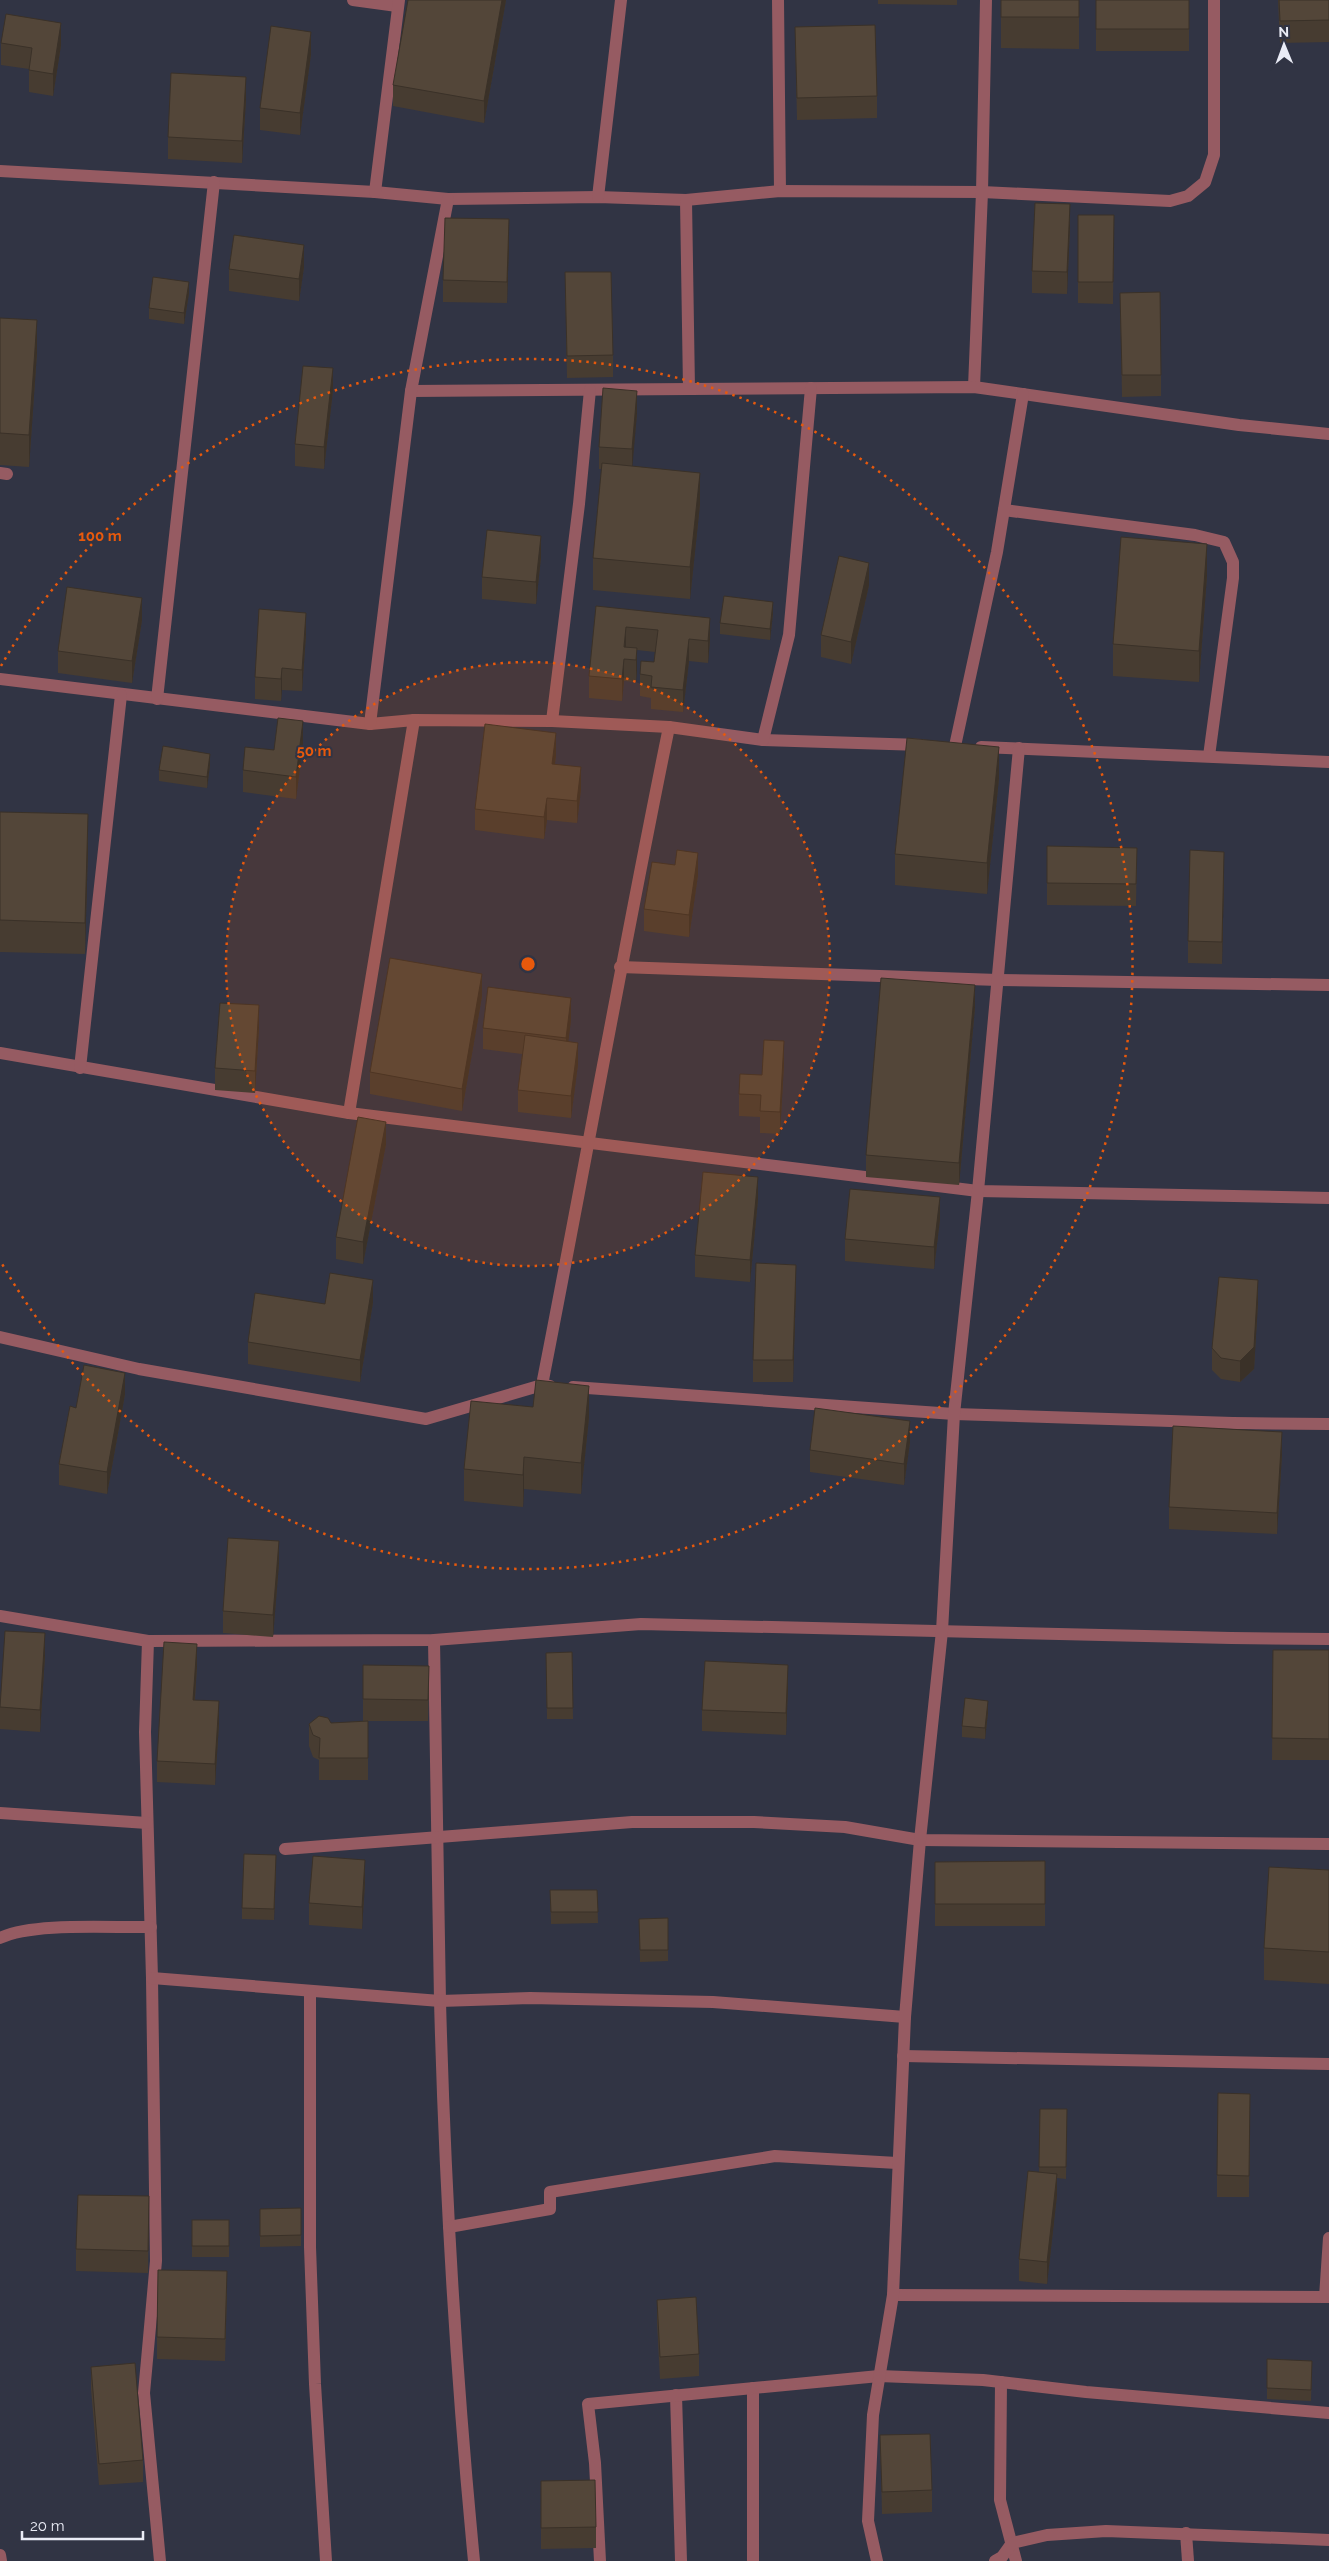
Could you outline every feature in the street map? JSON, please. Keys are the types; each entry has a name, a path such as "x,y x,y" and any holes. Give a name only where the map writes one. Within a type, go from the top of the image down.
{"street":[{"path":"353,0 398,3 375,192"},
{"path":"598,197 621,0"},
{"path":"778,0 780,191"},
{"path":"974,387 982,192 986,0"},
{"path":"0,171 375,192 448,199 598,197 686,200 780,191 982,192 1170,201 1188,196 1205,182 1214,155 1214,0"},
{"path":"157,699 214,182"},
{"path":"370,724 411,391 448,199"},
{"path":"686,200 689,389"},
{"path":"411,391 974,387 1238,425 1329,434"},
{"path":"763,740 789,635 812,388"},
{"path":"552,720 579,504 590,390"},
{"path":"946,745 997,552 1023,394"},
{"path":"1004,510 1195,534 1224,542 1233,562 1233,578 1209,756"},
{"path":"0,680 370,724 414,720 552,720 668,727 763,740 946,745 1329,762"},
{"path":"80,1068 121,695"},
{"path":"349,1113 414,720"},
{"path":"542,1385 589,1143 620,967 668,727"},
{"path":"877,2561 868,2521 873,2415 893,2295 897,2163 905,2017 920,1840 942,1631 954,1414 978,1191 1019,748"},
{"path":"620,967 998,980 1329,985"},
{"path":"0,1053 349,1113 978,1191 1329,1198"},
{"path":"0,1337 139,1369 426,1419 542,1385 954,1414 1233,1423 1329,1424"},
{"path":"0,1616 148,1641 434,1640 641,1624 1329,1639"},
{"path":"434,1640 440,2001 449,2227 462,2430 474,2561"},
{"path":"148,1641 145,1732 151,1927 156,2261 144,2393 160,2561"},
{"path":"0,1813 147,1823"},
{"path":"285,1848 632,1822 754,1822 845,1827 920,1840 1329,1844"},
{"path":"0,1938 12,1932 39,1929 151,1927"},
{"path":"152,1978 440,2001 530,1998 713,2002 905,2017"},
{"path":"310,1992 310,2247 315,2384 326,2561"},
{"path":"903,2056 1329,2064"},
{"path":"449,2227 550,2209 550,2192 775,2156 897,2163"},
{"path":"893,2295 1327,2297 1329,2238"},
{"path":"600,2561 595,2463 588,2404 879,2376 1001,2382 1329,2414"},
{"path":"1001,2382 1000,2500 1016,2561"},
{"path":"753,2388 753,2561"},
{"path":"676,2395 682,2561"},
{"path":"995,2561 1002,2557 1012,2542 1047,2535 1106,2531 1329,2540"},
{"path":"1186,2534 1188,2561"},
{"path":"0,2555 1,2561"}],"building":[{"path":"408,0 502,0 484,101 393,85"},
{"path":"1001,0 1079,0 1079,17 1001,17"},
{"path":"1096,0 1189,0 1189,29 1096,29"},
{"path":"1279,0 1329,0 1329,20 1280,21"},
{"path":"6,14 61,23 53,74 29,70 32,48 1,43"},
{"path":"875,25 877,96 797,98 795,27"},
{"path":"271,26 311,32 300,113 260,108"},
{"path":"171,73 246,77 242,141 168,137"},
{"path":"1035,203 1070,204 1067,272 1032,271"},
{"path":"1078,215 1114,215 1113,282 1078,282"},
{"path":"445,218 509,219 507,282 443,280"},
{"path":"234,235 304,245 299,279 229,269"},
{"path":"565,272 611,272 613,355 567,356"},
{"path":"153,277 189,282 184,313 149,308"},
{"path":"1160,292 1161,375 1122,375 1120,293"},
{"path":"0,318 37,320 29,435 0,433"},
{"path":"303,366 333,368 324,447 295,444"},
{"path":"603,388 637,391 632,449 599,447"},
{"path":"602,463 700,473 690,567 593,558"},
{"path":"487,530 541,536 536,582 482,577"},
{"path":"1121,537 1207,544 1199,651 1113,644"},
{"path":"839,556 869,563 851,642 821,635"},
{"path":"67,587 142,598 132,661 58,651"},
{"path":"724,596 773,602 770,629 720,623"},
{"path":"596,606 710,618 708,641 689,639 683,690 651,687 652,676 640,674 641,661 654,662 658,630 626,627 624,647 637,648 636,660 624,659 622,679 589,676"},
{"path":"259,609 306,613 302,670 282,668 281,679 255,677"},
{"path":"278,718 303,721 296,777 243,770 245,747 274,750"},
{"path":"485,724 556,733 552,764 581,767 577,801 547,798 544,817 475,809"},
{"path":"907,738 999,747 987,863 895,854"},
{"path":"163,746 210,754 207,777 159,770"},
{"path":"0,812 88,814 85,923 0,920"},
{"path":"1047,846 1137,848 1136,884 1047,883"},
{"path":"677,850 698,853 689,915 644,909 652,862 675,865"},
{"path":"1190,850 1224,852 1222,942 1188,941"},
{"path":"390,958 482,974 462,1089 370,1072"},
{"path":"881,978 975,985 959,1163 866,1155"},
{"path":"488,987 571,998 566,1038 483,1028"},
{"path":"220,1003 259,1005 255,1071 215,1068"},
{"path":"525,1035 578,1043 571,1096 518,1090"},
{"path":"764,1040 784,1041 780,1112 760,1111 761,1095 739,1094 740,1074 762,1075"},
{"path":"358,1117 386,1122 363,1242 336,1237"},
{"path":"703,1172 758,1177 750,1260 695,1255"},
{"path":"850,1189 940,1197 934,1247 845,1239"},
{"path":"756,1263 796,1265 793,1360 753,1360"},
{"path":"330,1273 373,1280 360,1360 248,1342 255,1293 325,1304"},
{"path":"1219,1277 1258,1280 1254,1347 1240,1361 1221,1358 1212,1348"},
{"path":"84,1365 125,1373 107,1472 59,1464 70,1406 76,1408"},
{"path":"536,1380 589,1386 581,1463 524,1457 523,1475 464,1469 471,1401 533,1407"},
{"path":"815,1408 910,1421 904,1464 810,1450"},
{"path":"1173,1426 1282,1432 1277,1513 1169,1507"},
{"path":"228,1538 279,1541 273,1615 223,1611"},
{"path":"5,1631 45,1633 40,1710 0,1707"},
{"path":"164,1642 197,1644 193,1700 219,1701 215,1764 157,1761"},
{"path":"1273,1650 1329,1650 1329,1739 1272,1738"},
{"path":"572,1652 573,1708 547,1708 546,1653"},
{"path":"705,1661 788,1665 786,1713 702,1710"},
{"path":"363,1665 429,1666 428,1700 363,1699"},
{"path":"965,1698 988,1701 985,1728 962,1726"},
{"path":"319,1716 328,1718 331,1723 368,1721 368,1758 319,1758 320,1738 313,1735 309,1724"},
{"path":"244,1854 276,1855 274,1909 242,1908"},
{"path":"313,1856 365,1860 362,1907 309,1903"},
{"path":"1045,1861 1045,1904 935,1904 935,1862"},
{"path":"1269,1867 1329,1870 1329,1952 1264,1948"},
{"path":"550,1890 597,1890 598,1912 551,1912"},
{"path":"668,1918 668,1950 640,1950 639,1919"},
{"path":"1218,2093 1250,2094 1249,2176 1217,2175"},
{"path":"1040,2109 1067,2109 1066,2167 1039,2167"},
{"path":"1028,2171 1057,2174 1047,2262 1019,2259"},
{"path":"78,2195 149,2196 148,2251 76,2249"},
{"path":"301,2208 301,2235 260,2236 260,2209"},
{"path":"192,2220 229,2220 229,2246 192,2246"},
{"path":"158,2270 227,2271 225,2339 157,2337"},
{"path":"696,2297 699,2354 660,2357 657,2300"},
{"path":"1267,2359 1312,2361 1311,2390 1267,2388"},
{"path":"135,2363 143,2460 99,2464 91,2367"},
{"path":"930,2434 932,2490 882,2492 880,2435"},
{"path":"595,2480 596,2527 541,2528 541,2481"}]}
